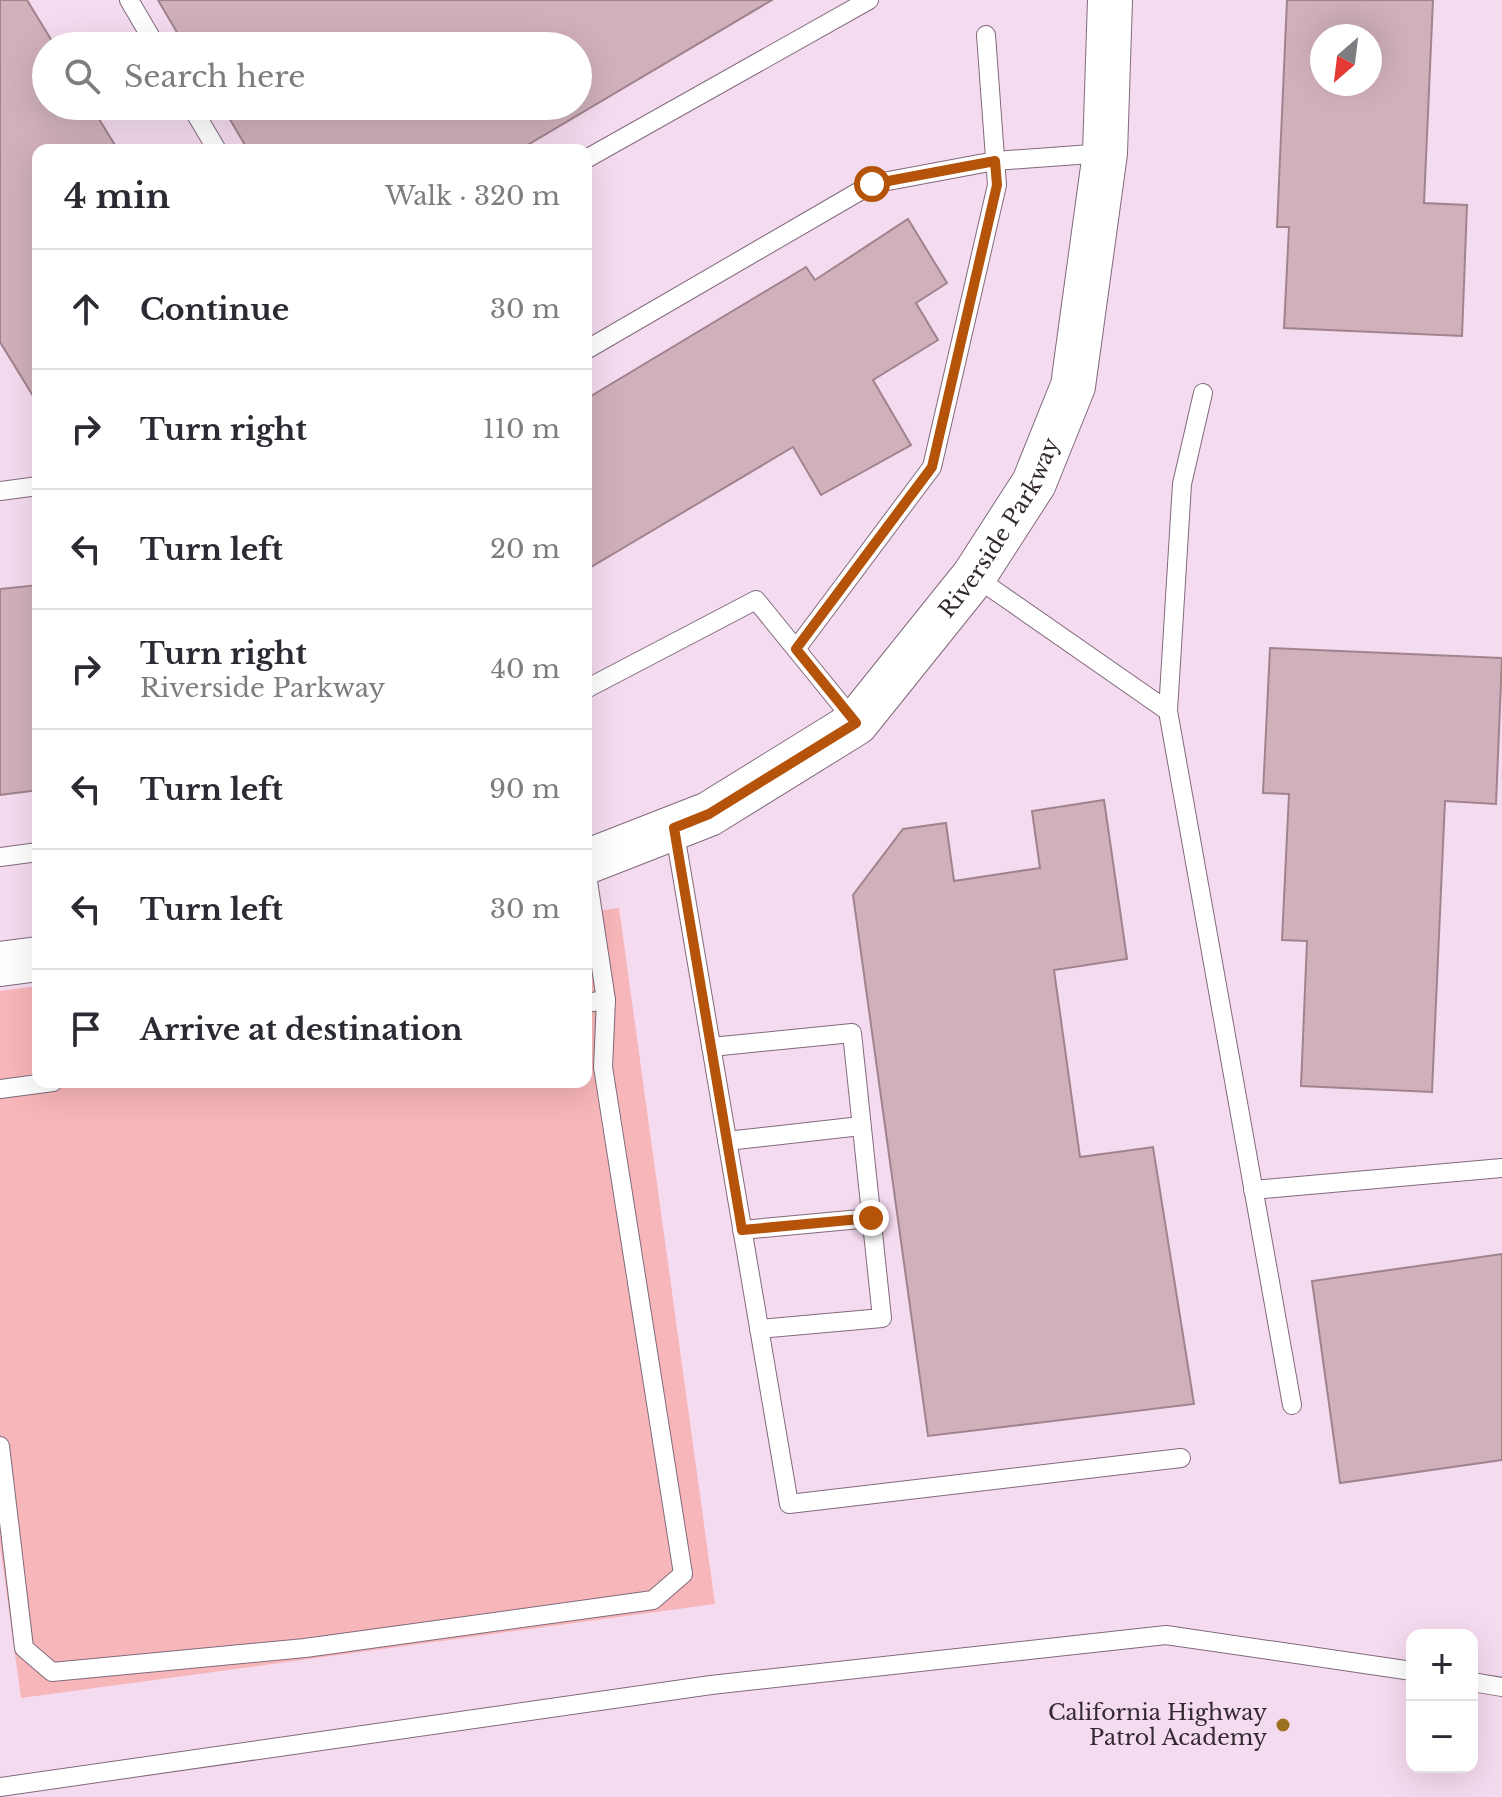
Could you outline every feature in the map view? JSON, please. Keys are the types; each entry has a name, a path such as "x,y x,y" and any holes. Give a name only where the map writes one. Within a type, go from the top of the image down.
{"street":[{"name":"Riverside Parkway","path":"592,860 709,814 856,723 974,576 1034,483 1073,386 1105,153 1110,0"},
{"path":"0,964 32,960"}],"lane":[{"path":"129,0 148,32"},
{"path":"592,156 869,0"},
{"path":"796,649 932,467 997,185 986,35"},
{"path":"199,120 213,144"},
{"path":"592,347 872,184 995,161 1105,153"},
{"path":"1203,393 1182,484 1168,711 1292,1405"},
{"path":"0,491 32,487"},
{"path":"974,576 1168,711"},
{"path":"592,686 756,600 856,723"},
{"path":"674,828 789,1504 1181,1458"},
{"path":"0,857 32,853"},
{"path":"0,1446 24,1648 52,1672 305,1648 653,1600 683,1574 603,1067 606,1000 592,908"},
{"path":"592,1002 606,1000"},
{"path":"711,1047 852,1033 882,1318 759,1329"},
{"path":"0,1089 32,1085"},
{"path":"727,1141 861,1126"},
{"path":"1253,1190 1502,1168"},
{"path":"742,1230 871,1218"},
{"path":"0,1787 711,1685 1166,1635 1406,1670"},
{"path":"1478,1683 1502,1687"}],"shaded area":[{"path":"619,908 715,1604 21,1698 0,1545 0,991 32,987 32,1088 592,1088 592,912"}],"building":[{"path":"0,0 27,0 46,32 32,32 32,120 100,120 114,144 32,144 32,394 0,342"},
{"path":"158,0 772,0 592,107 592,32 177,32"},
{"path":"1287,0 1433,0 1424,203 1467,205 1462,336 1284,328 1289,227 1277,227"},
{"path":"230,120 570,120 529,144 244,144"},
{"path":"908,219 947,283 916,303 938,340 873,380 911,445 821,495 793,447 592,566 592,395 806,267 815,280"},
{"path":"32,586 32,791 0,795 0,589"},
{"path":"1270,648 1502,658 1496,804 1445,801 1432,1092 1301,1086 1307,941 1282,940 1289,794 1263,793"},
{"path":"1104,800 1127,959 1054,970 1080,1157 1153,1147 1194,1404 928,1436 853,895 903,829 946,823 954,881 1040,868 1032,811"},
{"path":"1502,1254 1502,1460 1340,1483 1312,1281"}],"place":[{"name":"California Highway Patrol Academy","path":"1283,1725"}],"route":[{"path":"871,1218 742,1230 674,828 709,814 856,723 796,649 932,467 997,185 995,161 872,184"}]}
